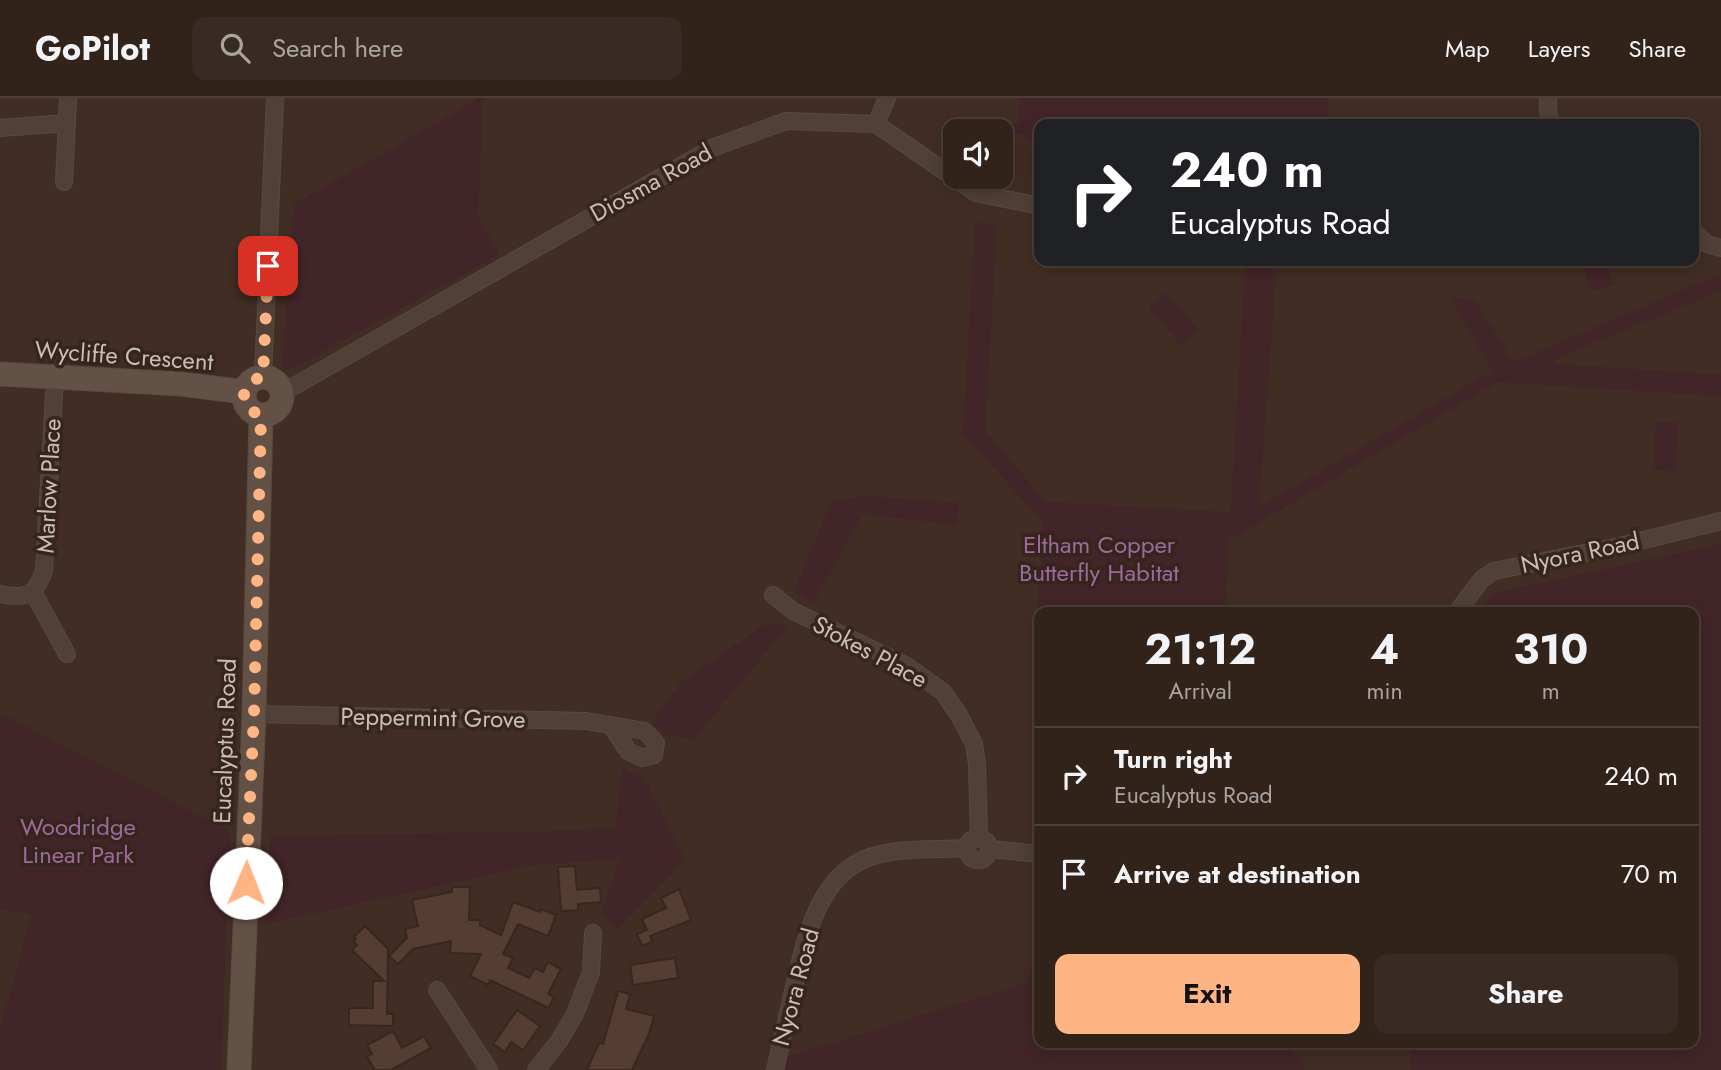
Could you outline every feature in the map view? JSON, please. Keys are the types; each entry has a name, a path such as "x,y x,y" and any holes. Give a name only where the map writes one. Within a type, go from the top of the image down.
{"street":[{"path":"64,182 68,98"},
{"path":"254,385 273,380 277,384 282,399 272,413 261,415 250,410 244,398 254,385 275,98"},
{"path":"887,98 876,124 976,193 1034,205"},
{"path":"1548,98 1550,119"},
{"name":"Diosma Road","path":"282,393 712,148 786,121 876,124"},
{"path":"0,128 67,123"},
{"path":"1699,237 1707,244 1721,248"},
{"name":"Wycliffe Crescent","path":"0,374 181,384 254,385"},
{"name":"Marlow Place","path":"33,592 44,571 55,377"},
{"name":"Eucalyptus Road","path":"239,1070 254,714 261,415"},
{"name":"Nyora Road","path":"1461,607 1482,579 1494,571 1620,546 1721,521"},
{"path":"0,594 24,596 33,592 67,654"},
{"name":"Stokes Place","path":"773,595 793,611 907,666 943,692 960,715 974,744 979,845"},
{"name":"Peppermint Grove","path":"254,714 586,722 611,725"},
{"name":"Nyora Road","path":"775,1070 805,941 825,895 836,879 850,866 884,853 979,845 1034,853"},
{"path":"536,1070 559,1041 575,1014 591,972 593,933"},
{"path":"437,990 489,1070"}],"green space":[{"path":"483,98 478,216 500,254 298,365 282,371 294,204"},
{"path":"1019,98 1328,98 1327,119 1034,119 1034,140 1019,133 1013,136 1013,125 1019,122"},
{"name":"Eltham Copper Butterfly Habitat","path":"975,222 997,226 985,430 1046,502 1231,512 1245,266 1276,270 1259,507 1492,371 1450,297 1476,301 1513,362 1716,276 1721,280 1721,291 1555,359 1556,364 1721,375 1721,396 1498,382 1229,540 1225,607 1038,607 1043,522 963,434"},
{"path":"1584,266 1607,266 1613,285 1591,291"},
{"path":"1167,293 1199,330 1181,345 1149,308"},
{"path":"1656,422 1678,423 1675,471 1653,470"},
{"path":"866,496 959,503 957,525 863,514 813,603 794,592 831,502"},
{"path":"1721,544 1721,1070 1411,1070 1411,1048 1699,1048 1699,607 1482,607 1495,593"},
{"path":"780,623 788,626 693,740 667,735 651,724 681,682 766,624"},
{"name":"Woodridge Linear Park","path":"0,713 230,831 221,1070 0,1070 0,1030 32,914 0,909"},
{"path":"622,764 630,772 644,777 685,860 617,930 611,922 600,916 620,859 532,865 266,924 270,836 616,828"},
{"path":"1034,966 1034,1048 1291,1048 1305,1070 784,1070 787,1057 1025,983"}],"building":[{"path":"575,866 577,890 600,888 601,902 578,904 578,910 561,911 558,867"},
{"path":"452,887 470,887 469,920 480,920 480,925 501,935 513,902 556,915 548,936 518,924 503,954 513,958 508,968 529,978 535,968 543,972 548,962 561,969 548,994 554,997 549,1008 490,980 488,985 470,976 481,954 450,953 451,941 413,949 398,964 389,956 407,938 405,929 418,926 412,900 452,892"},
{"path":"679,889 691,920 650,936 652,942 642,946 637,934 647,930 642,919 666,908 661,898"},
{"path":"365,926 388,949 387,1014 393,1014 393,1026 349,1025 349,1008 373,1008 373,981 384,981 352,950 357,945 353,941 356,939 354,937"},
{"path":"675,958 678,978 633,985 630,965"},
{"path":"618,991 630,994 626,1009 654,1016 649,1034 632,1070 587,1070 599,1043 603,1044"},
{"path":"517,1010 540,1026 523,1050 511,1042 505,1052 493,1044"},
{"path":"393,1031 402,1048 424,1036 431,1048 391,1070 375,1070 367,1057 372,1054 367,1045"}],"route":[{"path":"246,883 254,714 261,415 250,410 244,395 251,382 263,377 268,266"}]}
